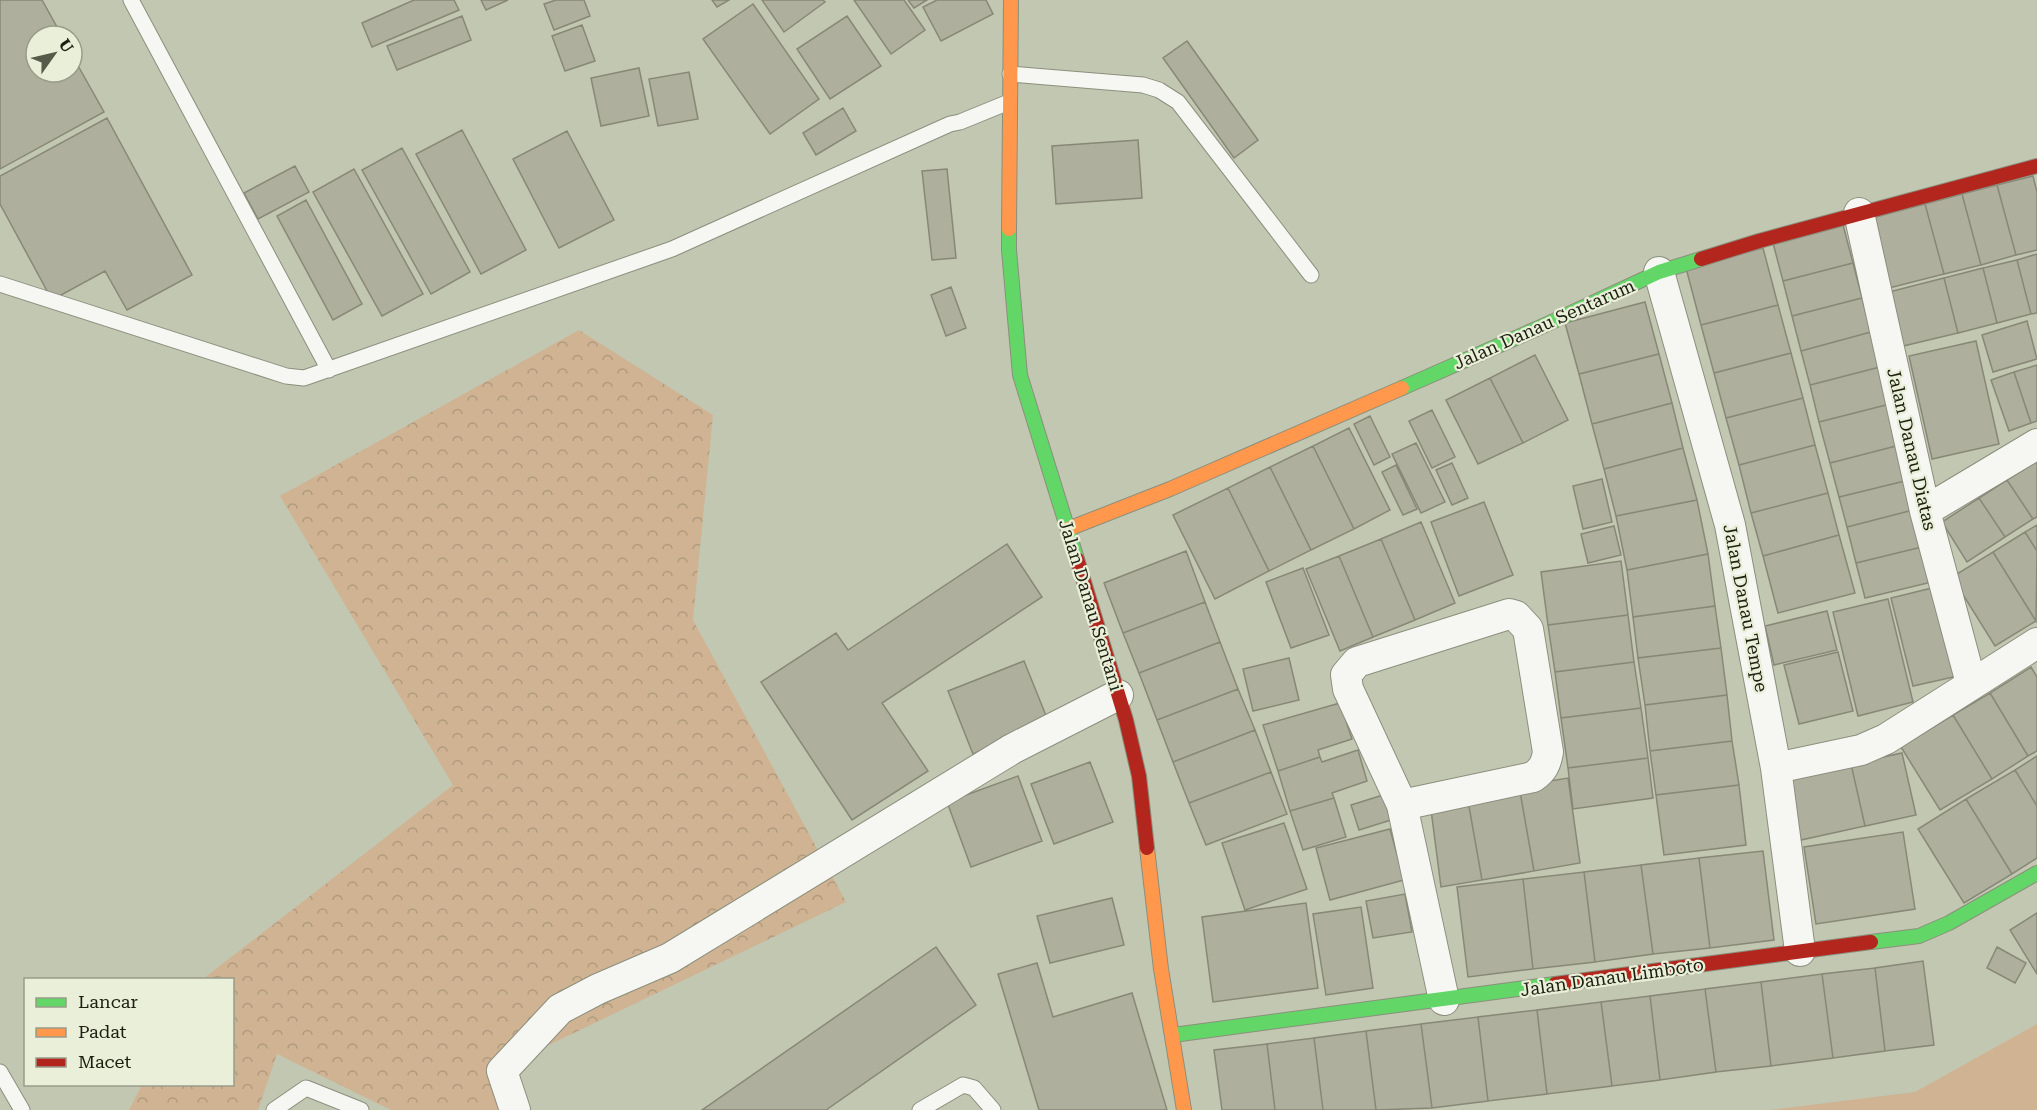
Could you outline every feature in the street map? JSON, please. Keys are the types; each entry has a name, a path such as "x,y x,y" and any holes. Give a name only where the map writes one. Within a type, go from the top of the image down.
{"street":[{"name":"Jalan Danau Sentani","path":"1011,0 1009,250 1020,375 1118,695 1139,776 1161,969 1184,1110"},
{"name":"Jalan Danau Sentarum","path":"1068,529 1170,489 1543,326 1659,272 1759,241 2037,166"},
{"name":"Jalan Danau Diatas","path":"1859,213 1925,511 1971,683"},
{"name":"Jalan Danau Tempe","path":"1659,272 1730,525 1776,768 1800,951"},
{"path":"1925,511 2037,444"},
{"path":"1402,805 1533,777 1542,771 1548,752 1528,629 1516,616 1509,614 1357,662 1346,675 1348,689 1402,805 1444,1000"},
{"path":"1776,768 1861,750 1886,739 2037,643"},
{"path":"515,1110 502,1071 560,1010 598,989 670,957 1012,749 1118,695"},
{"name":"Jalan Danau Limboto","path":"1173,1035 1919,936 1949,923 2037,873"}],"lane":[{"path":"131,0 329,370"},
{"path":"1010,74 1143,85 1159,90 1178,102 1311,275"},
{"path":"0,284 286,376 304,378 672,249 950,124 1009,102"},
{"path":"0,1072 22,1110"},
{"path":"920,1110 963,1085 974,1088 993,1110"},
{"path":"274,1110 306,1088 361,1110"}],"green space":[{"path":"579,330 713,415 693,620 846,902 526,1056 499,1110 391,1110 277,1054 258,1110 129,1110 141,1086 234,1086 234,978 204,978 453,785 280,496"},
{"path":"2037,1024 2037,1110 1770,1110 1915,1092"}],"building":[{"path":"0,0 42,0 55,24 24,24 24,84 84,84 84,76 104,112 0,169"},
{"path":"414,0 454,0 459,10 372,47 362,23"},
{"path":"481,0 508,0 486,10"},
{"path":"556,0 584,0 590,16 554,30 544,4"},
{"path":"712,0 729,0 717,7"},
{"path":"762,0 823,0 825,2 784,32"},
{"path":"854,0 904,0 925,30 891,54"},
{"path":"908,0 927,0 914,8"},
{"path":"937,0 986,0 993,14 941,41 923,7"},
{"path":"753,4 819,99 770,134 703,39"},
{"path":"462,16 471,40 397,70 387,46"},
{"path":"847,16 881,66 830,99 797,49"},
{"path":"582,25 595,61 565,71 552,36"},
{"path":"1187,41 1258,140 1234,158 1163,58"},
{"path":"639,68 649,116 601,126 591,78"},
{"path":"689,72 698,119 658,126 649,79"},
{"path":"843,108 856,131 816,155 803,133"},
{"path":"107,118 192,275 127,310 105,271 52,300 0,204 0,176"},
{"path":"462,130 526,250 481,274 416,154"},
{"path":"567,131 614,220 559,248 513,159"},
{"path":"1138,140 1142,198 1056,204 1052,146"},
{"path":"402,148 470,272 431,294 362,170"},
{"path":"295,166 309,192 258,219 244,193"},
{"path":"354,169 423,294 382,316 313,192"},
{"path":"947,169 956,258 932,260 922,171"},
{"path":"2033,176 2037,192 2037,250 2016,255 1997,185"},
{"path":"1997,185 2016,255 1981,265 1962,194"},
{"path":"1962,194 1981,265 1944,274 1925,204"},
{"path":"306,200 362,304 333,320 277,216"},
{"path":"1925,204 1944,274 1885,289 1867,219"},
{"path":"1843,225 1853,263 1783,281 1773,243"},
{"path":"1763,248 1778,305 1701,325 1686,268"},
{"path":"2037,254 2037,313 2031,314 2017,260"},
{"path":"2017,260 2031,314 1997,323 1983,268"},
{"path":"1853,263 1862,298 1792,316 1783,281"},
{"path":"1983,268 1997,323 1958,333 1944,278"},
{"path":"1944,278 1958,333 1899,347 1885,293"},
{"path":"951,287 966,328 946,336 931,295"},
{"path":"1862,298 1871,332 1801,351 1792,316"},
{"path":"1645,302 1659,354 1579,374 1565,323"},
{"path":"1778,305 1791,353 1714,373 1701,325"},
{"path":"2027,321 2037,359 1993,372 1982,335"},
{"path":"1871,332 1880,367 1810,385 1801,351"},
{"path":"1976,341 1999,444 1932,459 1909,356"},
{"path":"1791,353 1803,398 1726,418 1714,373"},
{"path":"1659,354 1672,403 1592,424 1579,374"},
{"path":"1535,355 1568,420 1523,443 1490,378"},
{"path":"2037,365 2037,421 2031,423 2014,372"},
{"path":"1880,367 1890,404 1819,422 1810,385"},
{"path":"2014,372 2031,423 2009,431 1991,380"},
{"path":"1490,378 1523,443 1478,464 1446,400"},
{"path":"1803,398 1815,445 1739,465 1726,418"},
{"path":"1672,403 1683,448 1604,469 1592,424"},
{"path":"1890,404 1900,445 1830,463 1819,422"},
{"path":"1432,410 1455,457 1432,468 1409,421"},
{"path":"1370,416 1390,457 1374,465 1354,424"},
{"path":"1349,428 1390,510 1354,529 1313,446"},
{"path":"1416,443 1445,502 1421,513 1392,454"},
{"path":"1815,445 1828,493 1751,513 1739,465"},
{"path":"1900,445 1909,480 1839,497 1830,463"},
{"path":"1313,446 1354,529 1311,550 1270,467"},
{"path":"1683,448 1697,500 1616,516 1604,469"},
{"path":"2037,461 2037,517 2033,519 2007,480"},
{"path":"1452,463 1468,498 1452,505 1436,470"},
{"path":"1396,465 1417,509 1403,515 1382,472"},
{"path":"1270,467 1311,550 1269,571 1228,488"},
{"path":"1602,479 1612,522 1583,529 1573,486"},
{"path":"1909,480 1917,509 1847,527 1839,497"},
{"path":"2007,480 2033,519 2005,537 1979,498"},
{"path":"1228,488 1269,571 1215,599 1173,515"},
{"path":"1828,493 1839,535 1763,556 1751,513"},
{"path":"1979,498 2005,537 1967,562 1942,522"},
{"path":"1697,500 1708,554 1627,570 1616,516"},
{"path":"1484,502 1513,575 1459,596 1431,522"},
{"path":"1917,509 1926,546 1856,563 1847,527"},
{"path":"1421,522 1455,603 1415,620 1381,539"},
{"path":"2037,525 2037,551 2025,532"},
{"path":"1614,526 1621,555 1588,563 1581,534"},
{"path":"2025,532 2037,551 2036,621 1993,552"},
{"path":"1839,535 1855,593 1778,613 1763,556"},
{"path":"1381,539 1415,620 1373,637 1339,556"},
{"path":"1007,544 1042,597 882,703 928,771 852,820 761,682 836,633 848,650"},
{"path":"1926,546 1936,581 1865,598 1856,563"},
{"path":"1186,551 1205,602 1123,633 1104,583"},
{"path":"1993,552 2036,621 1995,646 1952,577"},
{"path":"1708,554 1715,606 1633,617 1627,570"},
{"path":"1339,556 1373,637 1340,651 1306,569"},
{"path":"1621,561 1628,615 1548,625 1541,572"},
{"path":"1303,568 1329,635 1291,648 1266,582"},
{"path":"1936,587 1958,676 1913,686 1891,598"},
{"path":"1888,599 1913,702 1858,716 1833,612"},
{"path":"1205,602 1220,642 1139,673 1123,633"},
{"path":"1715,606 1721,648 1638,658 1633,617"},
{"path":"1827,611 1837,650 1774,665 1765,626"},
{"path":"1628,615 1634,662 1555,672 1548,625"},
{"path":"1220,642 1238,689 1157,720 1139,673"},
{"path":"1721,648 1727,695 1645,705 1638,658"},
{"path":"1838,652 1853,711 1799,724 1784,665"},
{"path":"1289,658 1299,700 1253,711 1243,669"},
{"path":"1024,661 1049,723 973,754 948,691"},
{"path":"1634,662 1641,708 1561,718 1555,672"},
{"path":"2031,667 2037,677 2037,751 2028,756 1990,693"},
{"path":"1238,689 1255,730 1173,762 1157,720"},
{"path":"1990,693 2028,756 1992,779 1953,715"},
{"path":"1727,695 1732,741 1650,751 1645,705"},
{"path":"1340,703 1352,739 1318,750 1320,757 1278,771 1263,725"},
{"path":"1641,708 1648,758 1568,768 1561,718"},
{"path":"1953,715 1992,779 1940,810 1901,747"},
{"path":"1255,730 1271,772 1189,803 1173,762"},
{"path":"1732,741 1739,785 1656,795 1650,751"},
{"path":"1358,750 1367,781 1332,793 1334,798 1290,811 1278,771 1320,757 1322,762"},
{"path":"1902,753 1916,815 1865,826 1851,764"},
{"path":"2037,756 2037,806 2015,770"},
{"path":"1648,758 1653,798 1573,809 1568,768"},
{"path":"1090,762 1113,822 1054,844 1031,784"},
{"path":"1851,764 1865,826 1801,840 1787,778"},
{"path":"2015,770 2037,806 2037,858 2012,874 1966,799"},
{"path":"1271,772 1287,814 1206,845 1189,803"},
{"path":"1018,776 1042,841 971,867 947,802"},
{"path":"1568,778 1580,863 1534,871 1519,786"},
{"path":"1739,785 1746,845 1664,855 1656,795"},
{"path":"1519,786 1534,871 1482,880 1467,795"},
{"path":"1383,795 1391,820 1359,830 1351,805"},
{"path":"1467,795 1482,880 1441,887 1430,802"},
{"path":"1334,798 1346,837 1303,850 1290,811"},
{"path":"1966,799 2012,874 1964,903 1918,829"},
{"path":"1284,823 1307,889 1245,910 1222,843"},
{"path":"1390,829 1404,880 1330,900 1316,848"},
{"path":"1903,832 1915,909 1816,924 1804,847"},
{"path":"1763,851 1774,940 1710,948 1699,858"},
{"path":"1699,858 1710,948 1653,954 1641,865"},
{"path":"1641,865 1653,954 1595,962 1584,872"},
{"path":"1584,872 1595,962 1533,969 1523,879"},
{"path":"1523,879 1533,969 1468,977 1457,887"},
{"path":"1405,894 1412,932 1373,938 1366,901"},
{"path":"1112,898 1124,945 1050,963 1037,916"},
{"path":"1306,903 1318,988 1213,1002 1202,917"},
{"path":"1361,907 1373,988 1326,995 1313,914"},
{"path":"2037,913 2037,974 2010,930"},
{"path":"936,947 976,1005 826,1110 702,1110"},
{"path":"1997,947 2026,963 2015,983 1987,968"},
{"path":"1923,961 1934,1045 1885,1051 1875,968"},
{"path":"1037,963 1053,1017 1132,993 1167,1110 1039,1110 998,974"},
{"path":"1875,968 1885,1051 1833,1058 1822,974"},
{"path":"1822,974 1833,1058 1771,1066 1761,982"},
{"path":"1761,982 1771,1066 1716,1072 1705,989"},
{"path":"1705,989 1716,1072 1660,1080 1650,996"},
{"path":"1650,996 1660,1080 1612,1086 1601,1002"},
{"path":"1601,1002 1612,1086 1547,1094 1537,1010"},
{"path":"1537,1010 1547,1094 1488,1101 1478,1017"},
{"path":"1478,1017 1488,1101 1432,1108 1421,1024"},
{"path":"1421,1024 1432,1108 1376,1110 1366,1031"},
{"path":"1366,1031 1376,1110 1323,1110 1314,1038"},
{"path":"1314,1038 1323,1110 1275,1110 1267,1044"},
{"path":"1267,1044 1275,1110 1222,1110 1214,1050"}],"traffic: fast":[{"path":"1009,229 1020,375 1077,559"},
{"path":"1402,388 1659,272 1701,259"},
{"path":"1871,942 1919,936 1949,923 2037,873"},
{"path":"1173,1035 1555,984"}],"traffic: slow":[{"path":"1009,229 1011,0"},
{"path":"1068,529 1170,489 1402,388"},
{"path":"1147,848 1161,969 1184,1110"}],"traffic: jam":[{"path":"1701,259 1759,241 2037,166"},
{"path":"1077,559 1126,720 1139,776 1147,848"},
{"path":"1555,984 1871,942"}]}
